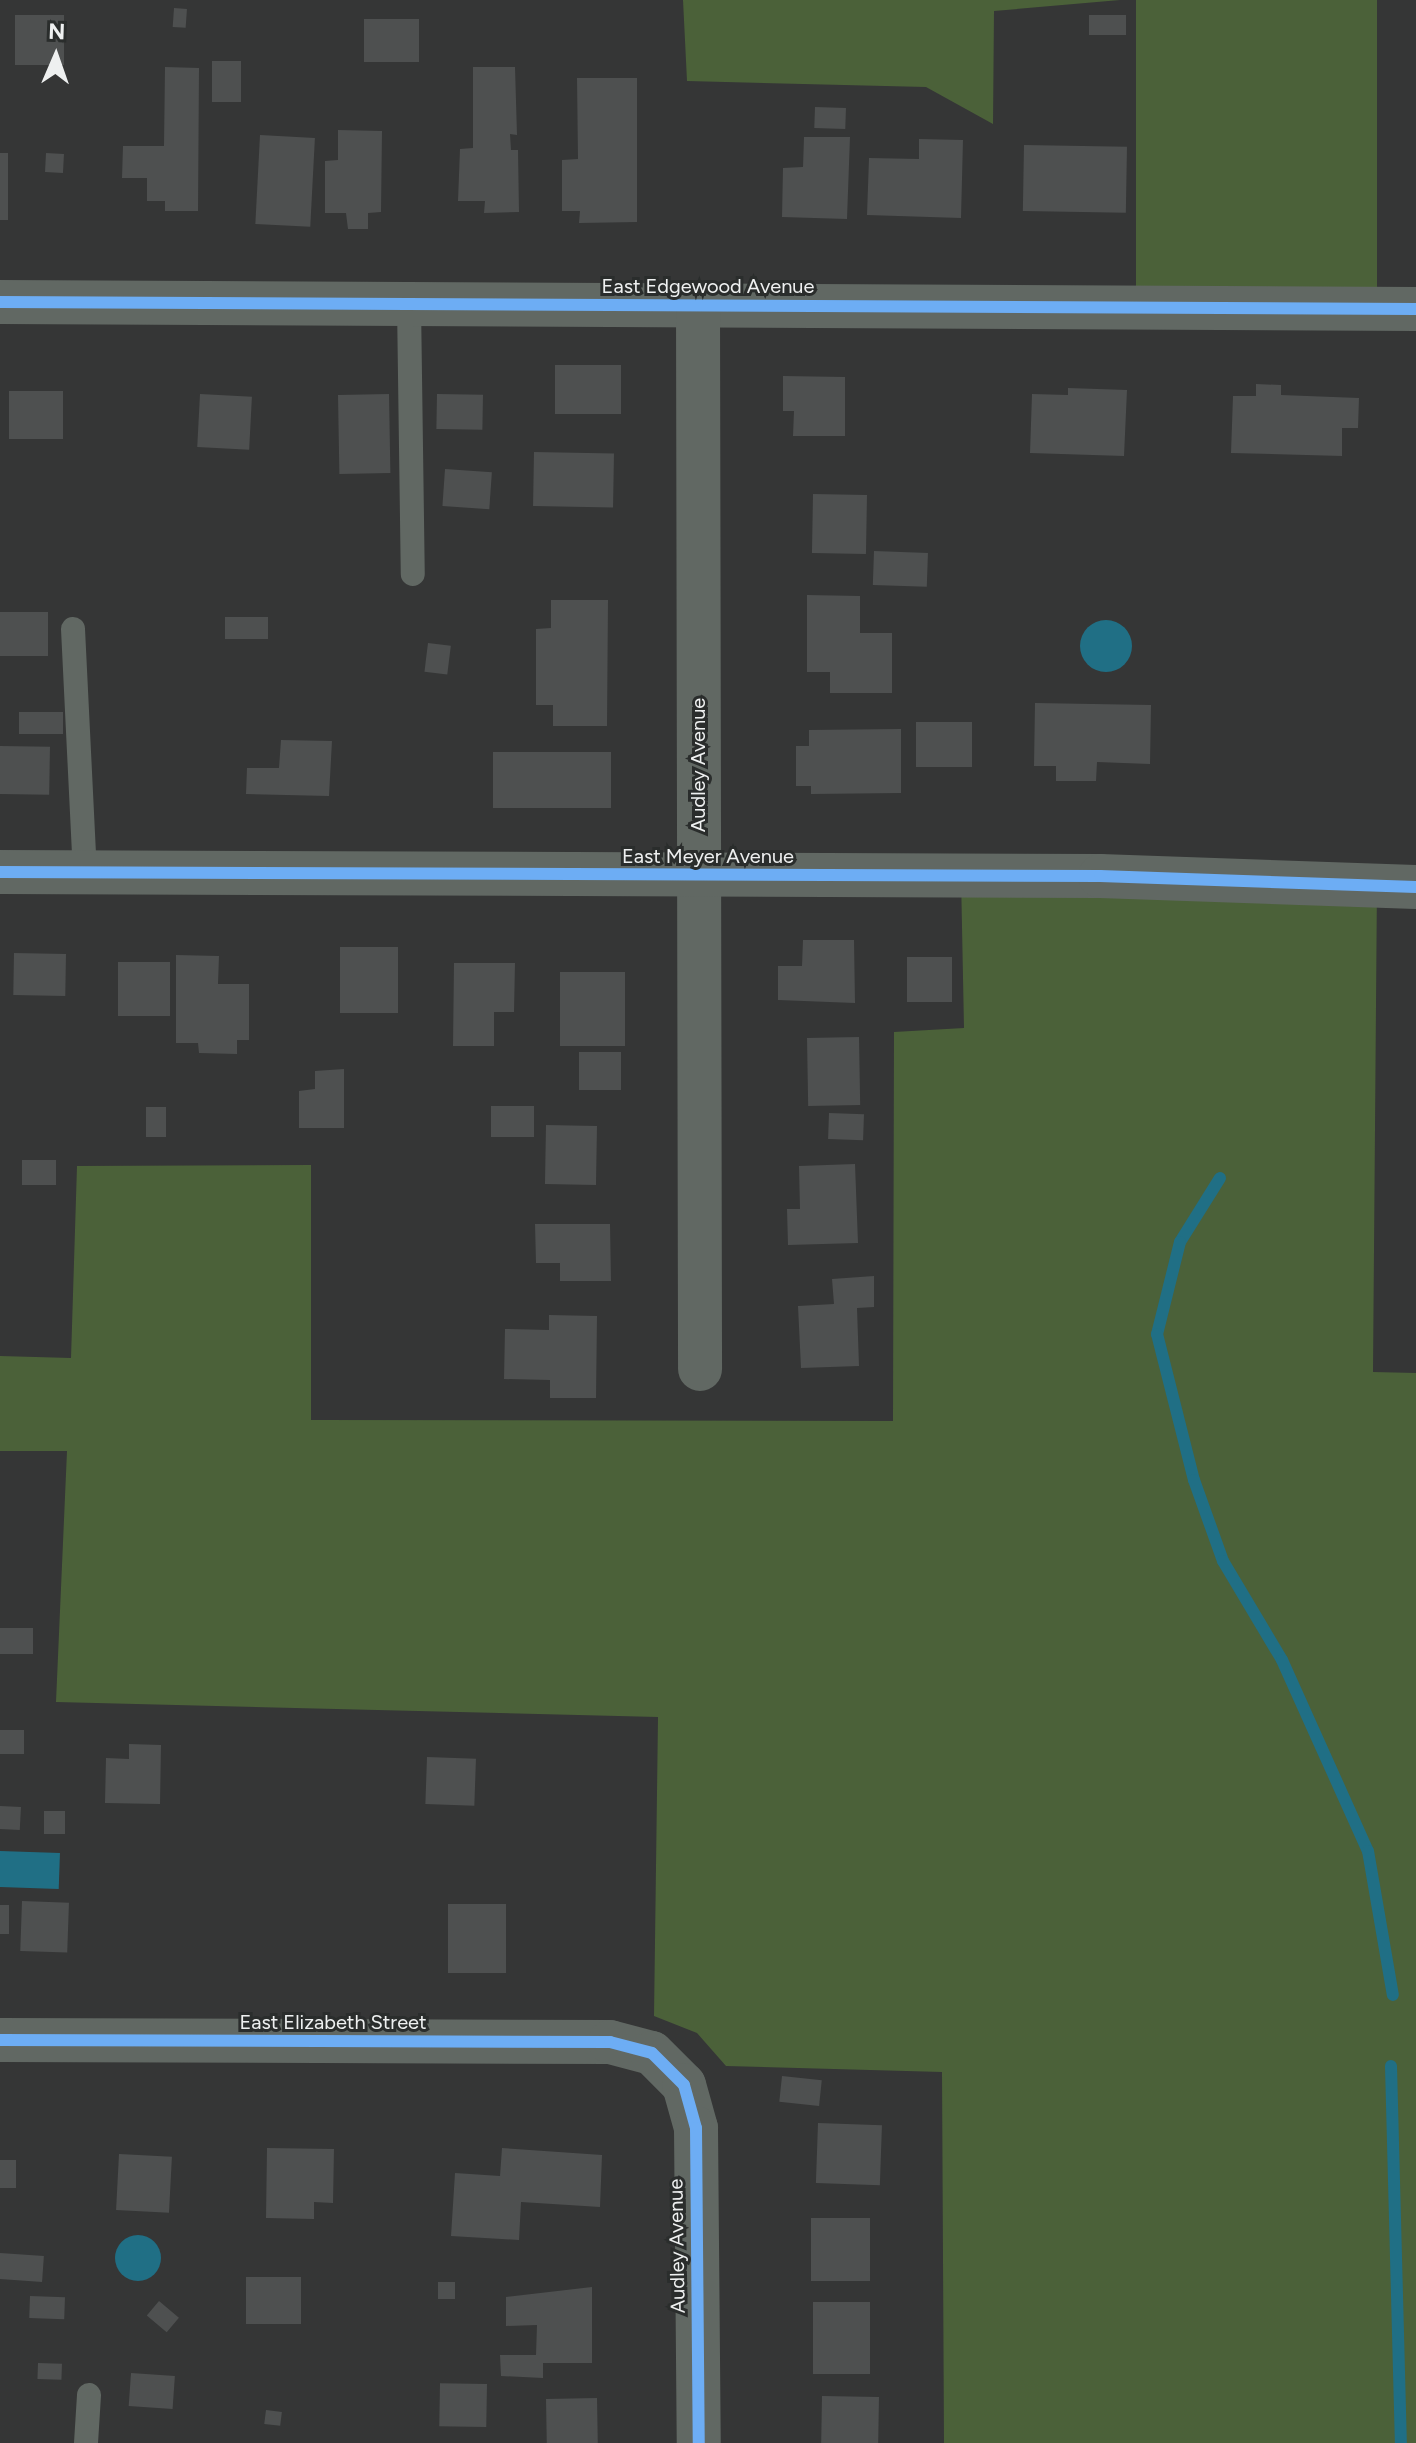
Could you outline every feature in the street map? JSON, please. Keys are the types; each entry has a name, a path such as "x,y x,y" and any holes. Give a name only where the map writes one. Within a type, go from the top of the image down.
{"street":[{"name":"East Edgewood Avenue","path":"0,302 1416,309"},
{"name":"Audley Avenue","path":"698,305 700,1369"},
{"name":"East Meyer Avenue","path":"0,872 1131,877 1416,887"},
{"name":"East Elizabeth Street","path":"0,2040 610,2042 661,2060"},
{"name":"Audley Avenue","path":"661,2060 684,2085 696,2128 699,2443"}],"lane":[{"path":"409,304 413,574"},
{"path":"73,629 85,873"},
{"path":"86,2443 89,2395"}],"green space":[{"path":"683,0 1120,0 994,11 993,124 926,87 687,81"},
{"path":"1136,0 1377,0 1377,310 1136,310"},
{"path":"961,876 1377,883 1373,1372 1416,1373 1416,2443 944,2443 942,2072 726,2066 697,2033 654,2016 658,1717 56,1702 67,1451 0,1451 0,1356 71,1358 77,1166 311,1165 311,1420 893,1421 894,1032 964,1028"}],"water":[{"path":"1106,620 1125,627 1132,646 1125,665 1106,672 1087,665 1080,646 1087,627"},
{"path":"0,1851 60,1853 59,1889 0,1887"},
{"path":"138,2235 154,2242 161,2258 154,2274 138,2281 122,2274 115,2258 122,2242"}],"building":[{"path":"174,8 187,9 186,28 173,27"},
{"path":"15,15 64,15 64,65 15,65"},
{"path":"1089,15 1126,15 1126,35 1089,35"},
{"path":"364,19 419,19 419,62 364,62"},
{"path":"212,61 241,61 241,102 212,102"},
{"path":"165,67 199,68 198,211 165,211 165,201 147,201 147,178 122,178 123,146 164,146"},
{"path":"473,67 515,67 517,135 510,134 511,150 518,150 519,212 484,213 485,201 458,201 460,149 473,148"},
{"path":"577,78 637,78 637,222 579,223 580,211 562,211 562,160 578,159"},
{"path":"815,107 846,108 845,129 814,128"},
{"path":"338,130 382,131 381,212 368,213 368,229 348,229 346,213 325,213 325,161 338,160"},
{"path":"260,135 315,138 310,227 255,224"},
{"path":"804,137 850,137 847,219 782,217 783,168 803,167"},
{"path":"919,139 963,140 961,218 867,215 869,158 919,159"},
{"path":"1024,145 1127,147 1126,213 1023,211"},
{"path":"0,153 8,153 8,220 0,220"},
{"path":"46,153 64,154 63,173 45,172"},
{"path":"555,365 621,365 621,414 555,414"},
{"path":"783,376 845,377 845,436 793,436 794,411 783,411"},
{"path":"1256,384 1281,385 1281,395 1359,398 1358,428 1342,428 1342,456 1231,453 1233,396 1256,396"},
{"path":"1068,388 1127,390 1124,456 1030,453 1032,394 1068,395"},
{"path":"9,391 63,391 63,439 9,439"},
{"path":"200,394 252,397 249,450 197,447"},
{"path":"389,394 390,473 339,474 338,395"},
{"path":"437,394 483,395 482,430 436,429"},
{"path":"534,452 614,453 613,507 533,506"},
{"path":"445,469 492,472 489,509 442,506"},
{"path":"813,494 867,495 866,554 812,553"},
{"path":"874,551 928,553 927,587 873,585"},
{"path":"807,595 860,596 860,633 892,633 892,693 830,693 830,672 807,672"},
{"path":"551,600 608,600 607,726 553,726 553,705 536,705 536,629 551,628"},
{"path":"0,612 48,612 48,656 0,656"},
{"path":"225,617 268,617 268,639 225,639"},
{"path":"428,643 451,646 447,675 424,672"},
{"path":"1035,703 1151,705 1150,764 1097,762 1096,781 1056,781 1056,766 1034,766"},
{"path":"19,712 63,712 63,734 19,734"},
{"path":"916,722 972,722 972,767 916,767"},
{"path":"901,729 901,793 811,794 811,786 796,786 796,746 809,746 809,730"},
{"path":"281,740 332,741 329,796 246,794 247,768 279,768"},
{"path":"0,746 50,747 49,795 0,794"},
{"path":"493,752 611,752 611,808 493,808"},
{"path":"803,940 854,940 855,1003 778,1000 778,966 802,966"},
{"path":"340,947 398,947 398,1013 340,1013"},
{"path":"14,953 66,954 65,996 13,995"},
{"path":"176,955 219,956 218,984 249,984 249,1040 237,1040 237,1054 199,1053 198,1043 176,1043"},
{"path":"907,957 952,957 952,1002 907,1002"},
{"path":"118,962 170,962 170,1016 118,1016"},
{"path":"454,963 515,963 514,1012 494,1012 494,1046 453,1046"},
{"path":"560,972 625,972 625,1046 560,1046"},
{"path":"859,1037 860,1105 808,1106 807,1038"},
{"path":"579,1052 621,1052 621,1090 579,1090"},
{"path":"344,1069 344,1128 299,1128 299,1091 315,1089 315,1071"},
{"path":"491,1106 534,1106 534,1137 491,1137"},
{"path":"146,1107 166,1107 166,1137 146,1137"},
{"path":"829,1113 864,1114 863,1140 828,1139"},
{"path":"546,1125 597,1126 596,1185 545,1184"},
{"path":"22,1160 56,1160 56,1185 22,1185"},
{"path":"855,1164 858,1243 788,1245 787,1209 800,1209 799,1166"},
{"path":"535,1224 610,1224 611,1281 560,1281 560,1263 536,1263"},
{"path":"874,1276 874,1307 857,1308 859,1366 801,1368 798,1306 834,1304 832,1279"},
{"path":"549,1315 597,1316 596,1398 550,1398 550,1380 504,1379 505,1329 549,1330"},
{"path":"0,1628 33,1628 33,1654 0,1654"},
{"path":"0,1730 24,1730 24,1754 0,1754"},
{"path":"129,1744 161,1745 160,1804 105,1803 106,1758 129,1759"},
{"path":"427,1757 476,1759 474,1806 425,1804"},
{"path":"0,1806 21,1807 20,1830 0,1829"},
{"path":"44,1811 65,1811 65,1834 44,1834"},
{"path":"22,1901 69,1903 67,1953 20,1951"},
{"path":"448,1904 506,1904 506,1973 448,1973"},
{"path":"0,1905 9,1905 9,1934 0,1934"},
{"path":"782,2076 822,2080 819,2106 779,2102"},
{"path":"818,2123 882,2125 880,2185 816,2183"},
{"path":"267,2148 334,2149 333,2203 314,2202 314,2219 266,2218"},
{"path":"502,2148 602,2155 600,2207 521,2202 519,2240 451,2236 455,2173 500,2176"},
{"path":"119,2154 172,2157 169,2213 116,2210"},
{"path":"0,2160 16,2160 16,2188 0,2188"},
{"path":"811,2218 870,2218 870,2281 811,2281"},
{"path":"0,2253 44,2256 42,2282 0,2279"},
{"path":"246,2277 301,2277 301,2324 246,2324"},
{"path":"438,2282 455,2282 455,2299 438,2299"},
{"path":"592,2287 592,2363 543,2363 543,2378 501,2376 500,2355 536,2355 537,2325 506,2326 506,2297"},
{"path":"30,2296 65,2297 64,2319 29,2318"},
{"path":"159,2301 179,2318 167,2332 147,2316"},
{"path":"813,2302 870,2302 870,2374 813,2374"},
{"path":"38,2363 62,2364 61,2380 37,2379"},
{"path":"131,2373 175,2376 173,2409 129,2406"},
{"path":"440,2383 487,2384 486,2427 439,2426"},
{"path":"822,2396 879,2397 878,2443 821,2443"},
{"path":"597,2398 598,2443 547,2443 546,2399"},
{"path":"266,2410 282,2412 280,2426 264,2424"}],"waterway":[{"path":"1220,1178 1180,1242 1157,1334 1194,1480 1223,1561 1282,1660 1368,1851 1393,1995"},
{"path":"1391,2066 1401,2443"}],"cycle path":[{"path":"0,302 1416,309"},
{"path":"0,872 1100,876 1416,887"},
{"path":"0,2040 610,2042 652,2053 684,2085 696,2128 699,2443"}]}
